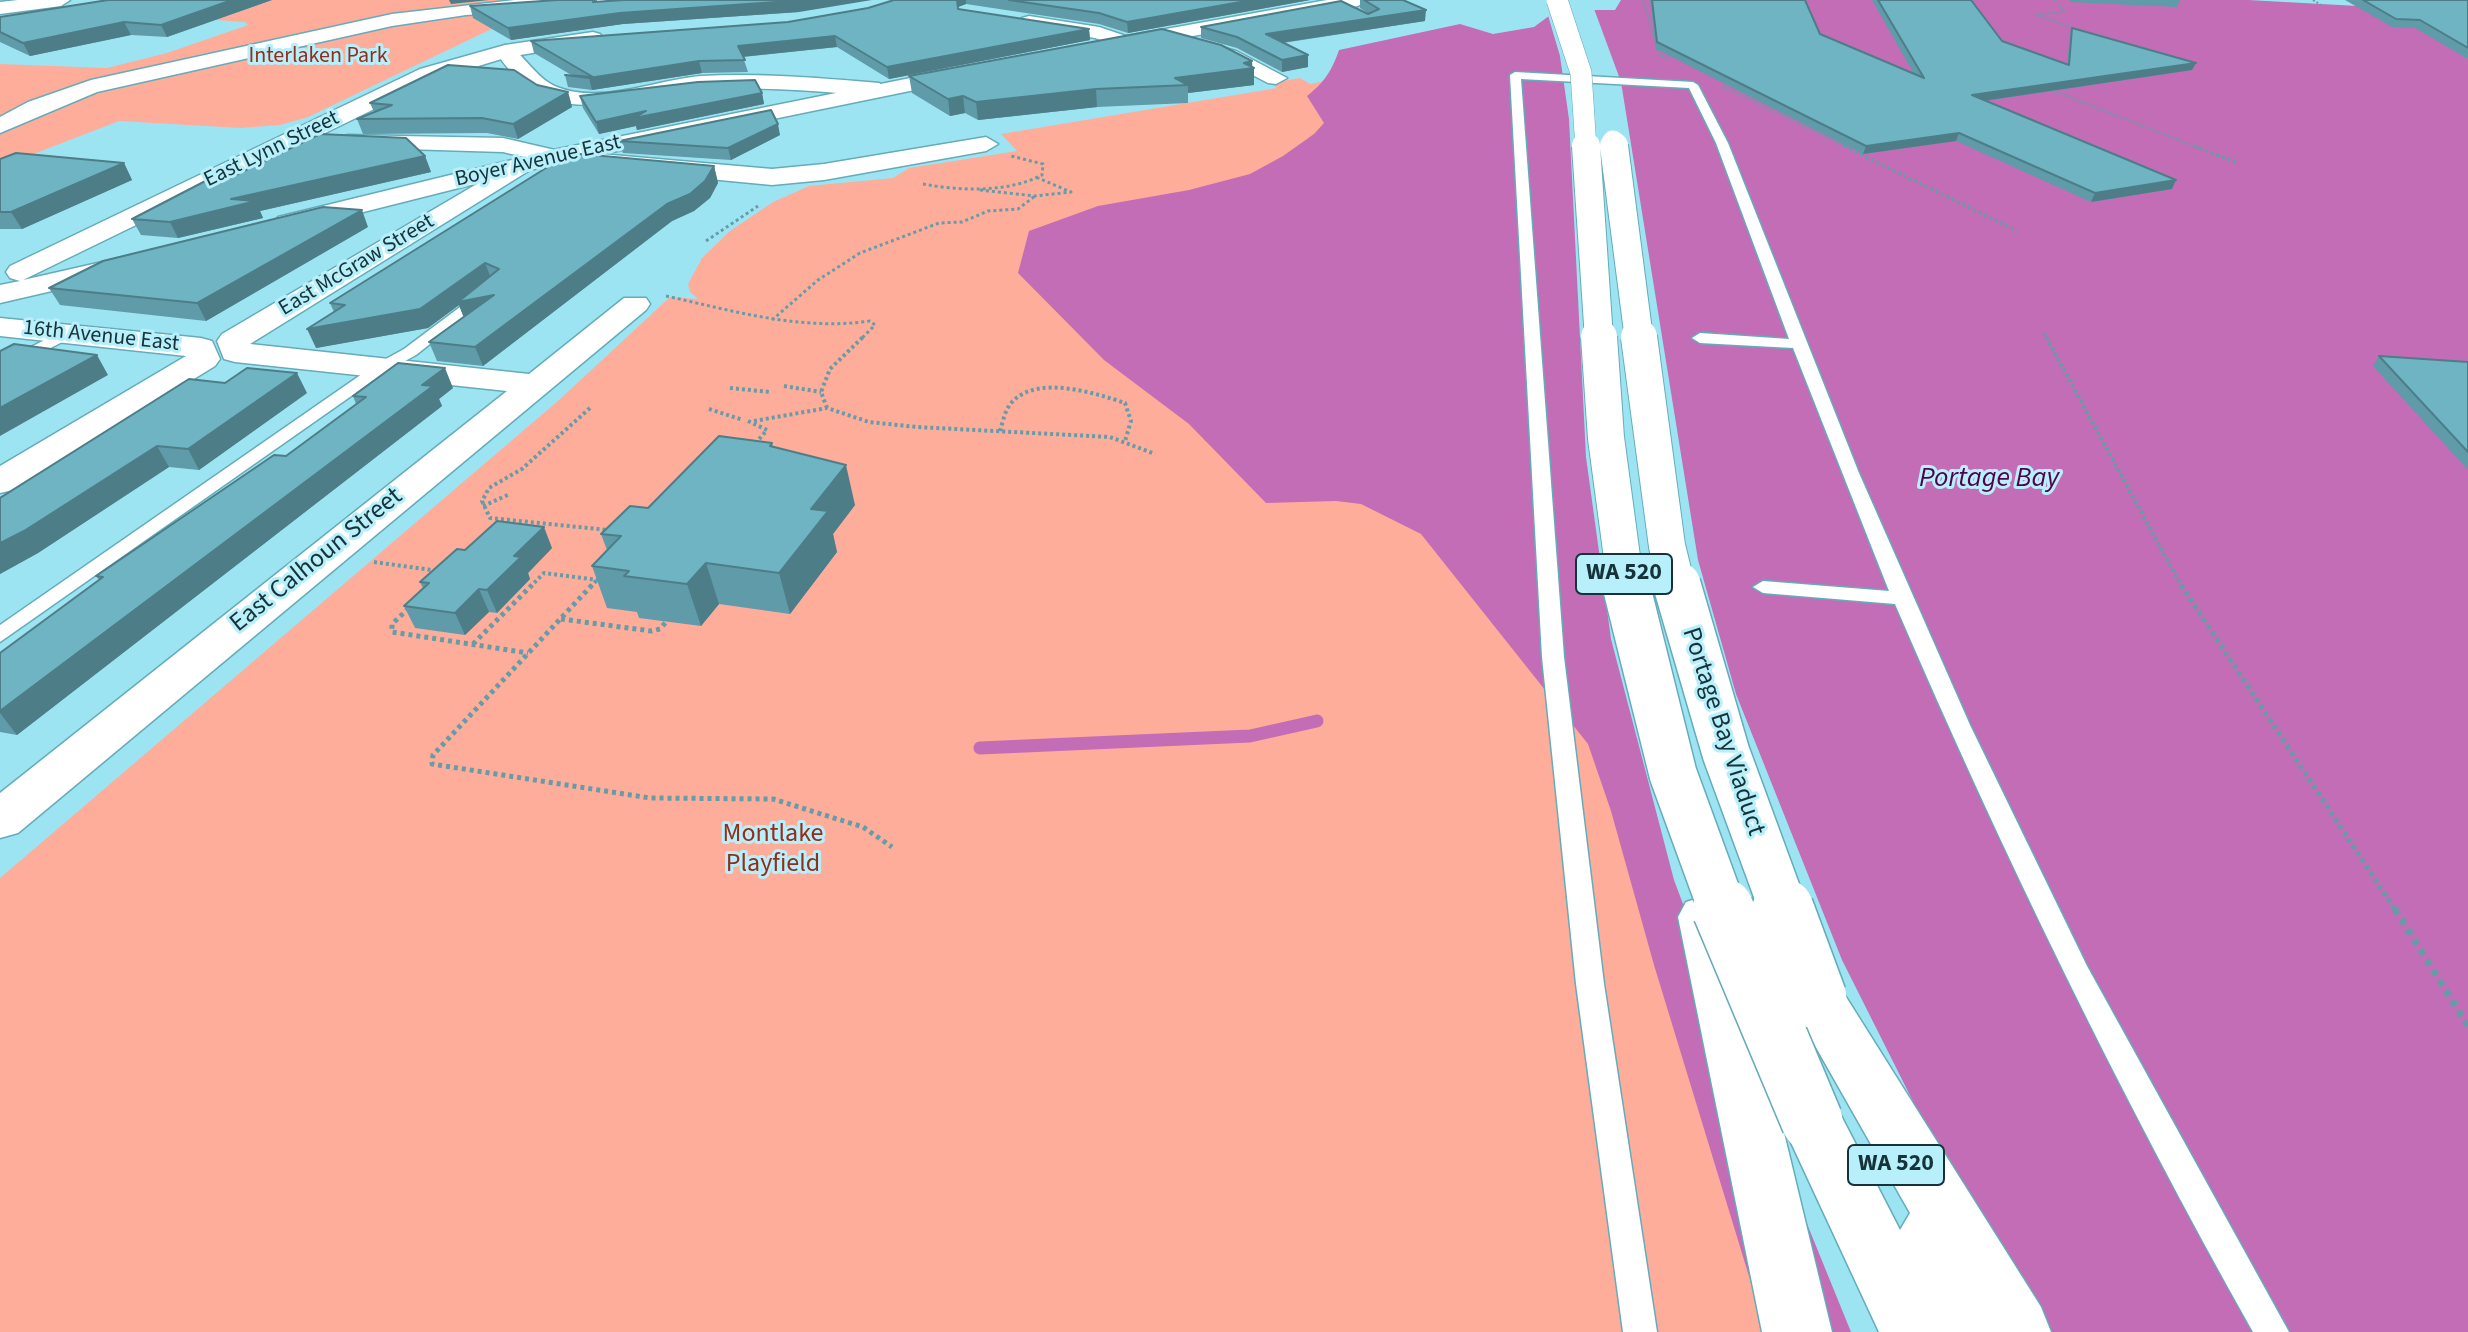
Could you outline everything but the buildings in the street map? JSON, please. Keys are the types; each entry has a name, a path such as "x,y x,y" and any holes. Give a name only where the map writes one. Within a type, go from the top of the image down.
{"main road":[{"path":"0,126 36,107 91,87 392,20 466,9 597,0"},
{"name":"WA 520","path":"1557,0 1581,73 1614,510 1626,587 1673,774 1724,913 1812,1121 1915,1332"},
{"name":"Portage Bay Viaduct","path":"1578,0 1598,49 1606,88 1667,546 1692,647 1726,753 1816,998 1976,1332"},
{"path":"0,8 67,5"},
{"path":"0,22 67,5"},
{"path":"1064,54 1160,35 1351,6"},
{"path":"1009,19 1099,33 1125,42"},
{"path":"1160,35 1229,55 1276,78"},
{"name":"East Lynn Street","path":"0,282 428,74 505,51 611,37"},
{"path":"505,51 542,88 572,96 616,95 713,82 823,83 879,90"},
{"name":"Boyer Avenue East","path":"267,229 553,157 988,68"},
{"path":"298,137 359,143 416,141 522,147 553,157 742,176 792,176 986,144"},
{"name":"East McGraw Street","path":"0,482 521,165"},
{"path":"83,242 67,255 64,264 82,271 100,272"},
{"path":"0,294 146,260"},
{"path":"0,306 100,272"},
{"name":"East Calhoun Street","path":"9,804 533,384 647,300"},
{"name":"16th Avenue East","path":"0,327 533,384"},
{"path":"1673,774 1797,1332"},
{"path":"1816,998 2016,1332"}],"lane":[{"path":"1640,1332 1590,984 1553,657 1515,75 1693,85 1722,143 1901,598 2009,839 2222,1247 2272,1332"},
{"path":"0,635 381,368 416,348 496,287"},
{"path":"0,369 66,334"},
{"path":"1700,338 1800,344"},
{"path":"1763,587 1901,598"}],"path":[{"path":"1643,0 1659,54 1672,61"},
{"path":"2054,0 2065,11 2036,15 2095,35"},
{"path":"2313,0 2321,5"},
{"path":"1712,80 2017,231"},
{"path":"2037,85 2238,163"},
{"path":"1037,160 1045,157"},
{"path":"706,241 726,224 776,195 792,176"},
{"path":"987,187 979,190 1035,196 1071,192 1038,178"},
{"path":"772,320 818,280 860,253 939,223 981,213 1018,209 1035,196"},
{"path":"647,300 772,320 842,325 870,321 875,325 830,369 821,392 827,408"},
{"path":"2044,333 2179,582 2380,885 2468,1026"},
{"path":"784,386 821,392"},
{"path":"730,388 770,392"},
{"path":"1000,431 1012,402 1030,389 1056,390 1103,395 1125,403 1131,421 1125,441"},
{"path":"590,408 522,469 489,488 482,501 490,518 611,531"},
{"path":"748,421 827,408 890,425 1110,437 1155,454"},
{"path":"709,409 767,430 747,453"},
{"path":"483,506 510,494"},
{"path":"494,530 505,519"},
{"path":"361,560 449,572 445,575"},
{"path":"609,568 433,755 432,764 650,798 773,799 863,827 892,847"},
{"path":"473,644 544,573 598,580"},
{"path":"418,607 410,607 392,624 392,632 529,653"},
{"path":"561,619 651,631 660,629 666,622"}],"green space":[{"name":"Interlaken Park","path":"251,0 649,0 502,24 308,117 280,125 241,128 119,121 0,167 0,64 107,68 167,53 248,25 245,22 186,18"},
{"name":"Montlake Playfield","path":"1337,58 1843,1332 0,1332 0,878 559,400 670,297 698,299 690,292 688,284 702,258 730,231 773,202 809,186 893,178 909,168 1017,151 1001,134 1277,88 1271,83 1300,78 1310,84 1325,81"}],"water":[{"name":"Portage Bay","path":"1621,0 2248,0 2468,12 2468,1332 1766,1332 1654,965 1611,811 1588,744 1421,534 1361,504 1336,501 1266,503 1189,424 1104,360 1018,273 1029,231 1098,206 1189,190 1250,174 1283,156 1324,123 1307,96 1327,75 1339,50 1460,24 1493,34 1534,27 1557,10 1615,10"}],"pier":[{"path":"1556,6 1593,6 1621,82 1698,560 1736,694 1842,960 1951,1177 2045,1332 1851,1332 1755,1096 1674,880 1611,639 1586,457 1569,119 1560,56 1547,12"}],"waterway":[{"path":"980,748 1250,736 1317,721"}]}
